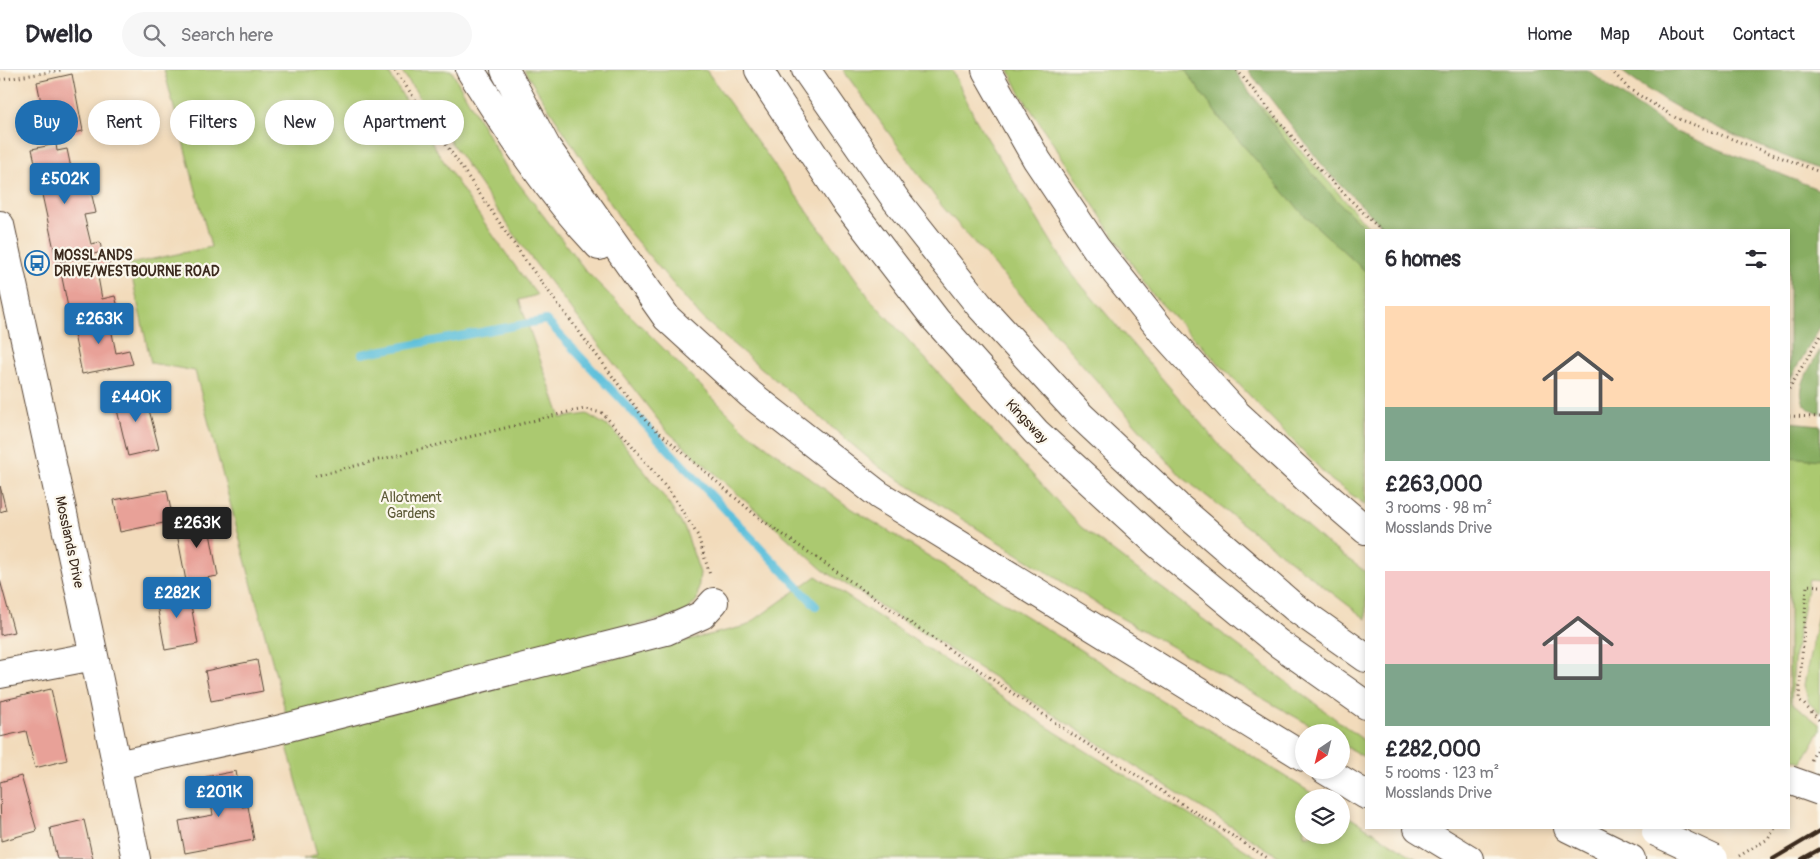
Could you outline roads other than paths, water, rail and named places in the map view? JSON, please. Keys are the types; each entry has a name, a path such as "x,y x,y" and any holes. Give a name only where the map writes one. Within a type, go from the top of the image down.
{"main road":[{"path":"470,70 515,142 578,224 667,318 750,394 880,495 1295,751"},
{"path":"505,70 547,148 667,318"},
{"name":"Kingsway","path":"759,70 843,199 936,320 1036,432 1158,545 1278,643 1365,704"},
{"path":"806,70 896,200 979,305 1082,416 1177,506 1294,607 1365,657"},
{"path":"986,70 1038,160 1096,248 1162,331 1237,414 1317,488 1365,529"},
{"name":"Mosslands Drive","path":"0,225 5,266 94,656 136,859"},
{"path":"117,765 276,730 666,631 702,615 714,602"},
{"path":"0,674 94,656"},
{"path":"1339,779 1365,795"},
{"path":"1790,780 1820,791"},
{"path":"1420,829 1469,859"},
{"path":"1570,829 1630,859"},
{"path":"1651,830 1714,859"}],"waterway":[{"path":"362,354 546,320 816,606"}],"railway":[{"path":"1773,859 1820,831"},
{"path":"1802,859 1820,849"}],"place":[{"name":"MOSSLANDS DRIVE/WESTBOURNE ROAD","path":"37,263"}],"park label":[{"name":"Allotment Gardens","path":"411,506"}]}
